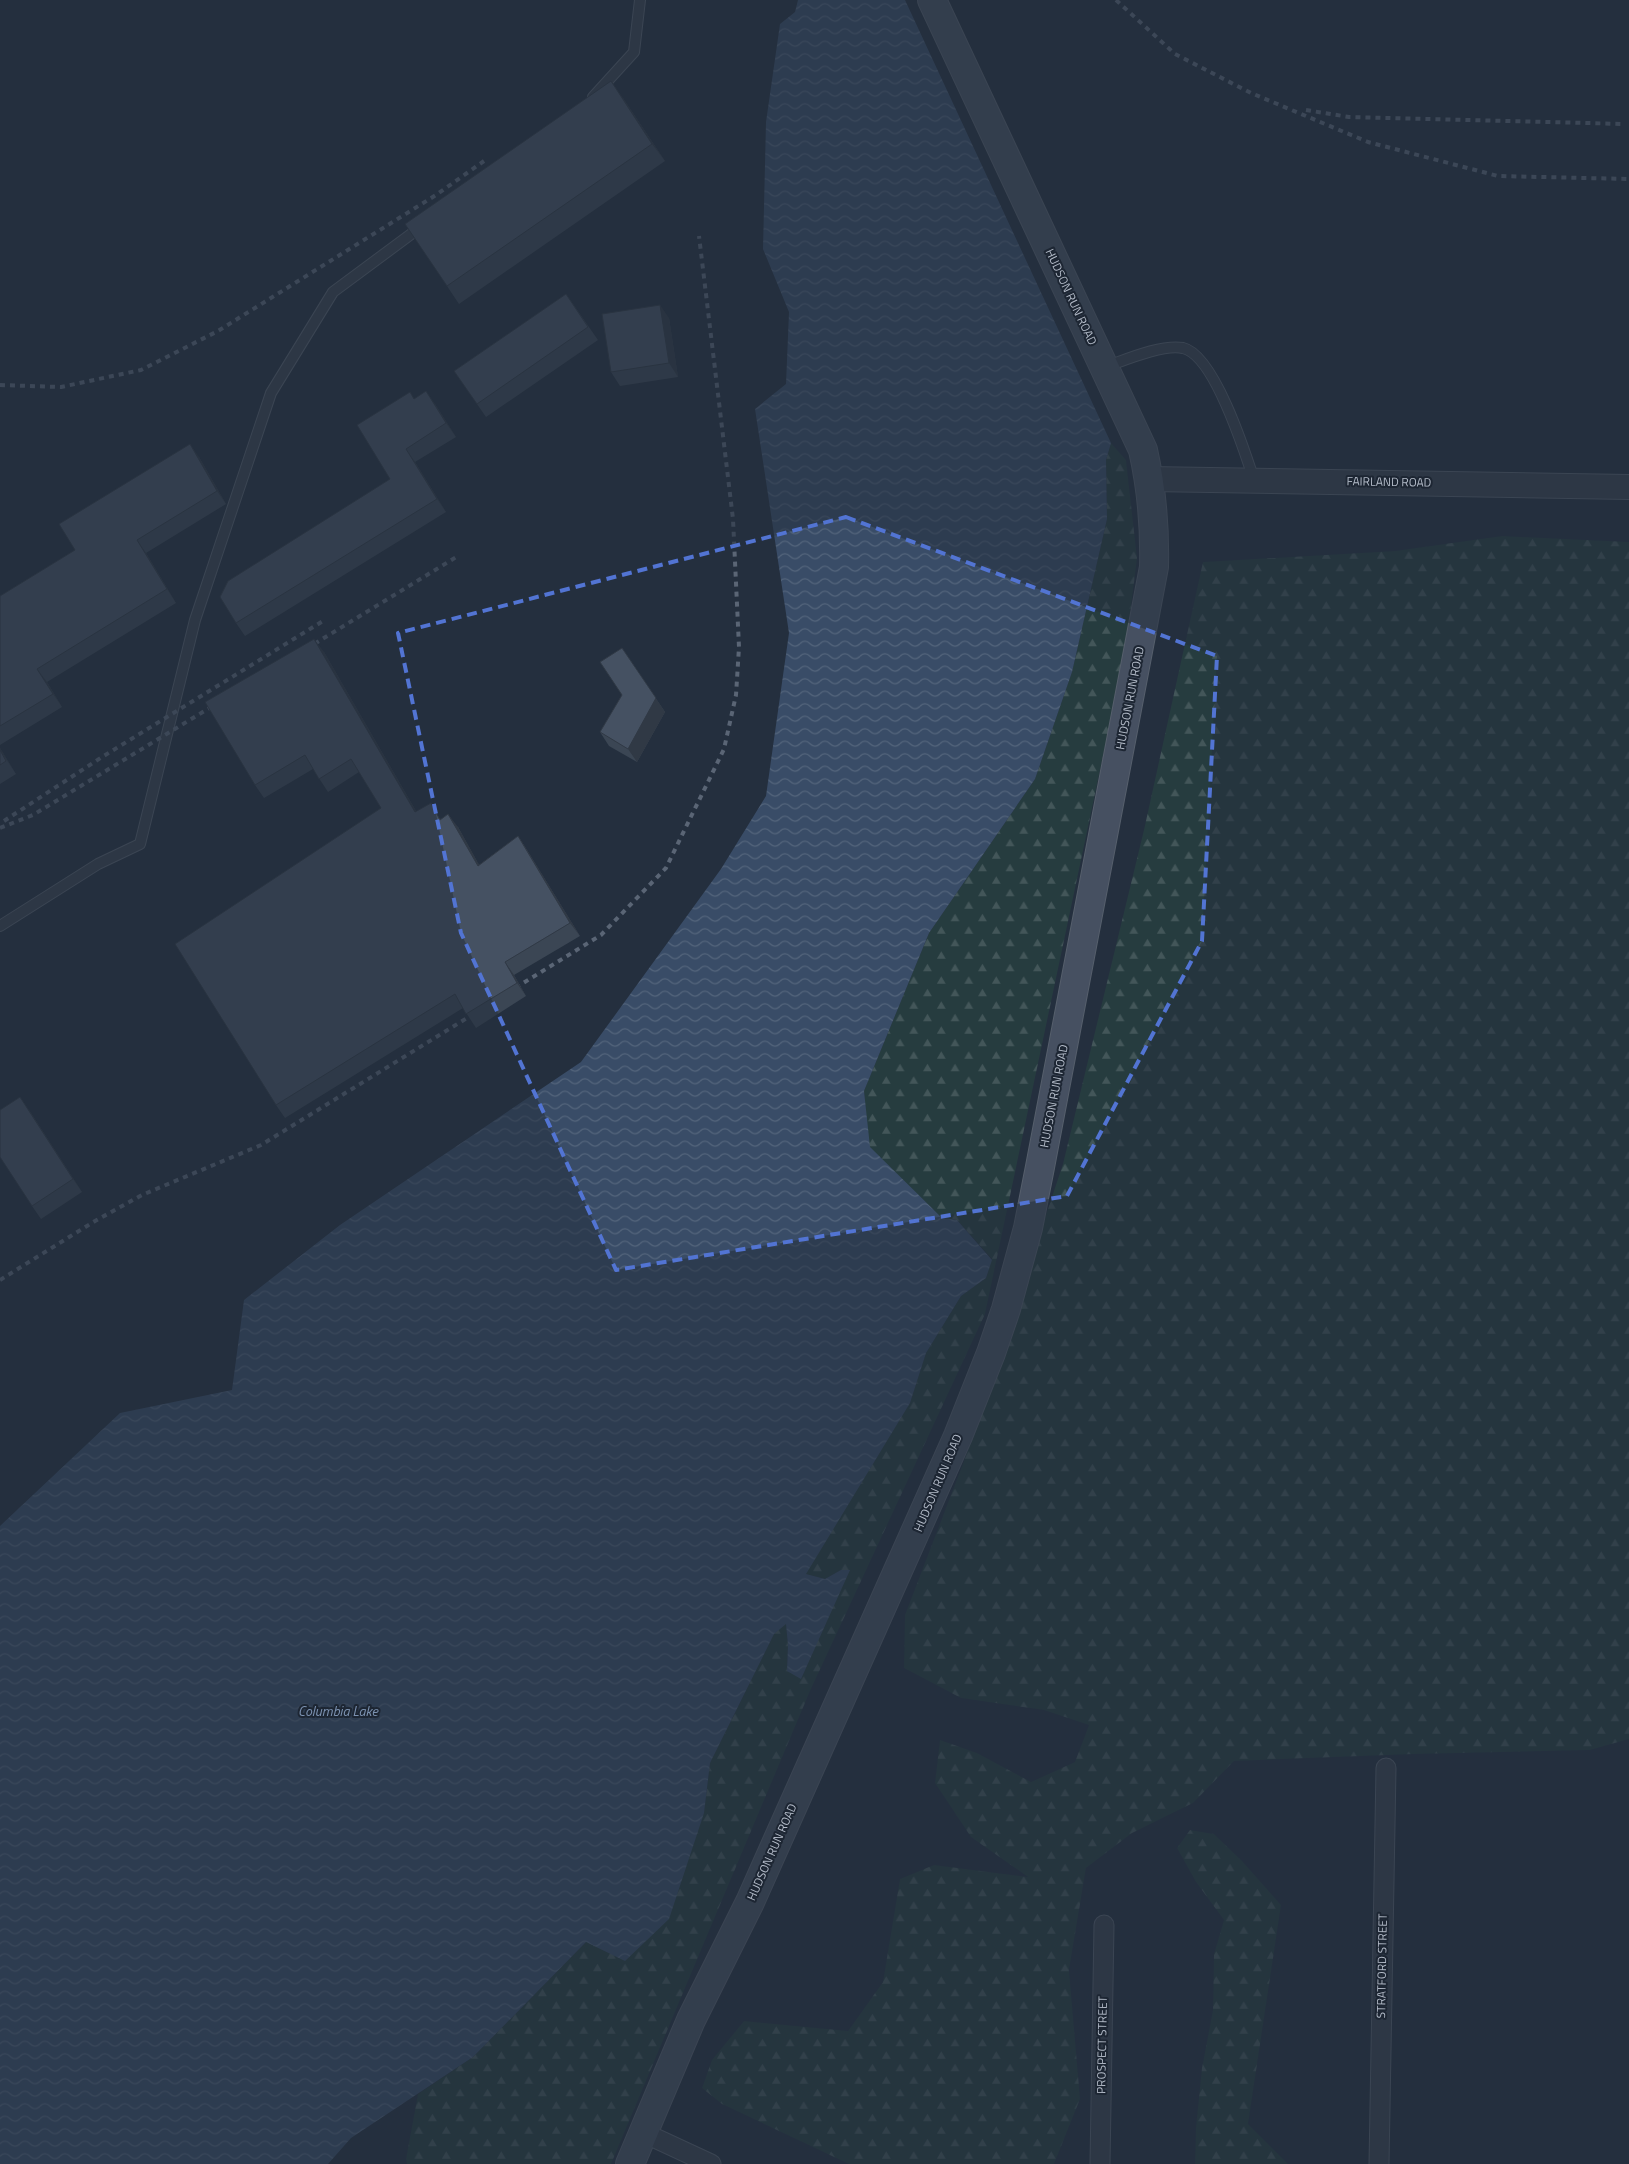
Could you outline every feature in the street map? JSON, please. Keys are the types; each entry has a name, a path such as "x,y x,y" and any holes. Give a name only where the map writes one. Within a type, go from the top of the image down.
{"main road":[{"name":"HUDSON RUN ROAD","path":"630,2164 691,2020 750,1902 822,1738 934,1493 991,1353 1006,1309 1028,1228 1039,1176 1154,567 1154,518 1143,450 932,0"}],"street":[{"name":"FAIRLAND ROAD","path":"1149,479 1629,487"},
{"name":"STRATFORD STREET","path":"1379,2164 1386,1768"},
{"name":"PROSPECT STREET","path":"1100,2164 1104,1925"},
{"path":"642,2132 711,2164"}],"lane":[{"path":"588,101 634,52 640,0"},
{"path":"0,926 98,864 140,844 195,620 271,393 333,292 429,220"},
{"path":"1104,367 1169,348 1184,348 1197,357 1216,385 1233,419 1254,480"}],"highlighted area":[{"path":"846,517 1217,656 1202,941 1067,1196 616,1270 461,933 398,633"}],"green space":[{"path":"1111,443 1126,460 1137,558 1126,647 985,1314 810,1691 611,2164 407,2164 406,2159 418,2094 473,2057 586,1942 704,1813 710,1763 774,1634 786,1623 788,1645 787,1671 850,1570 841,1570 825,1579 805,1574 910,1403 926,1353 961,1296 986,1278 992,1259 957,1220 942,1218 869,1147 864,1091 929,933 1035,779 1072,672 1107,519 1106,460"},
{"path":"1502,536 1629,542 1629,1739 1590,1750 1234,1761 1193,1803 1132,1833 1086,1868 1069,1970 1080,2099 1054,2164 849,2164 722,2104 702,2088 712,2060 744,2021 848,2031 883,1982 900,1879 934,1865 1028,1877 971,1837 935,1783 940,1740 977,1753 1031,1782 1075,1762 1089,1725 1044,1710 961,1698 904,1668 905,1615 964,1461 1063,1164 1144,830 1203,562 1395,551"},
{"path":"1190,1830 1214,1834 1242,1861 1281,1905 1248,2124 1288,2164 1195,2164 1196,2127 1202,2068 1213,2010 1214,1954 1224,1920 1196,1882 1177,1848"}],"water":[{"name":"Columbia Lake","path":"798,0 905,0 1111,443 1106,460 1107,519 1072,672 1035,779 929,933 864,1091 870,1147 942,1218 957,1220 992,1260 986,1278 961,1296 926,1353 910,1403 806,1574 825,1579 841,1570 850,1570 801,1679 787,1671 788,1645 786,1624 774,1634 710,1763 704,1813 669,1919 625,1961 586,1942 473,2057 351,2138 328,2164 0,2164 0,1526 120,1413 232,1390 244,1300 340,1225 581,1062 721,869 766,796 789,633 755,409 786,384 789,312 763,249 766,122 780,24 795,12"}],"building":[{"path":"611,81 652,144 447,286 405,224"},
{"path":"566,294 588,327 477,404 454,371"},
{"path":"660,305 669,363 611,372 602,314"},
{"path":"426,391 446,423 406,449 437,499 236,623 220,597 228,581 390,479 357,425 410,392 414,399"},
{"path":"190,444 217,491 137,540 167,589 37,669 53,694 0,726 0,596 75,550 59,524"},
{"path":"314,639 415,812 431,803 440,820 448,814 478,866 518,836 570,923 505,962 517,983 466,1014 455,994 276,1105 175,944 381,808 351,759 319,779 305,755 255,785 205,702"},
{"path":"622,648 656,698 628,749 600,732 622,695 600,662"},
{"path":"0,750 6,761 0,765"},
{"path":"20,1097 73,1179 32,1206 0,1157 0,1110"}],"railway":[{"path":"1116,0 1175,54 1251,93 1368,142 1498,176 1629,179"},
{"path":"1306,110 1349,117 1625,124"},
{"path":"0,385 61,387 141,370 218,331 436,195 484,161"},
{"path":"507,993 601,935 666,868 724,749 736,695 739,647 733,519 699,236"},
{"path":"306,649 458,556"},
{"path":"4,821 102,757 323,621"},
{"path":"0,828 33,815 221,701"},
{"path":"0,1280 95,1221 142,1195 261,1145 480,1010"}]}
